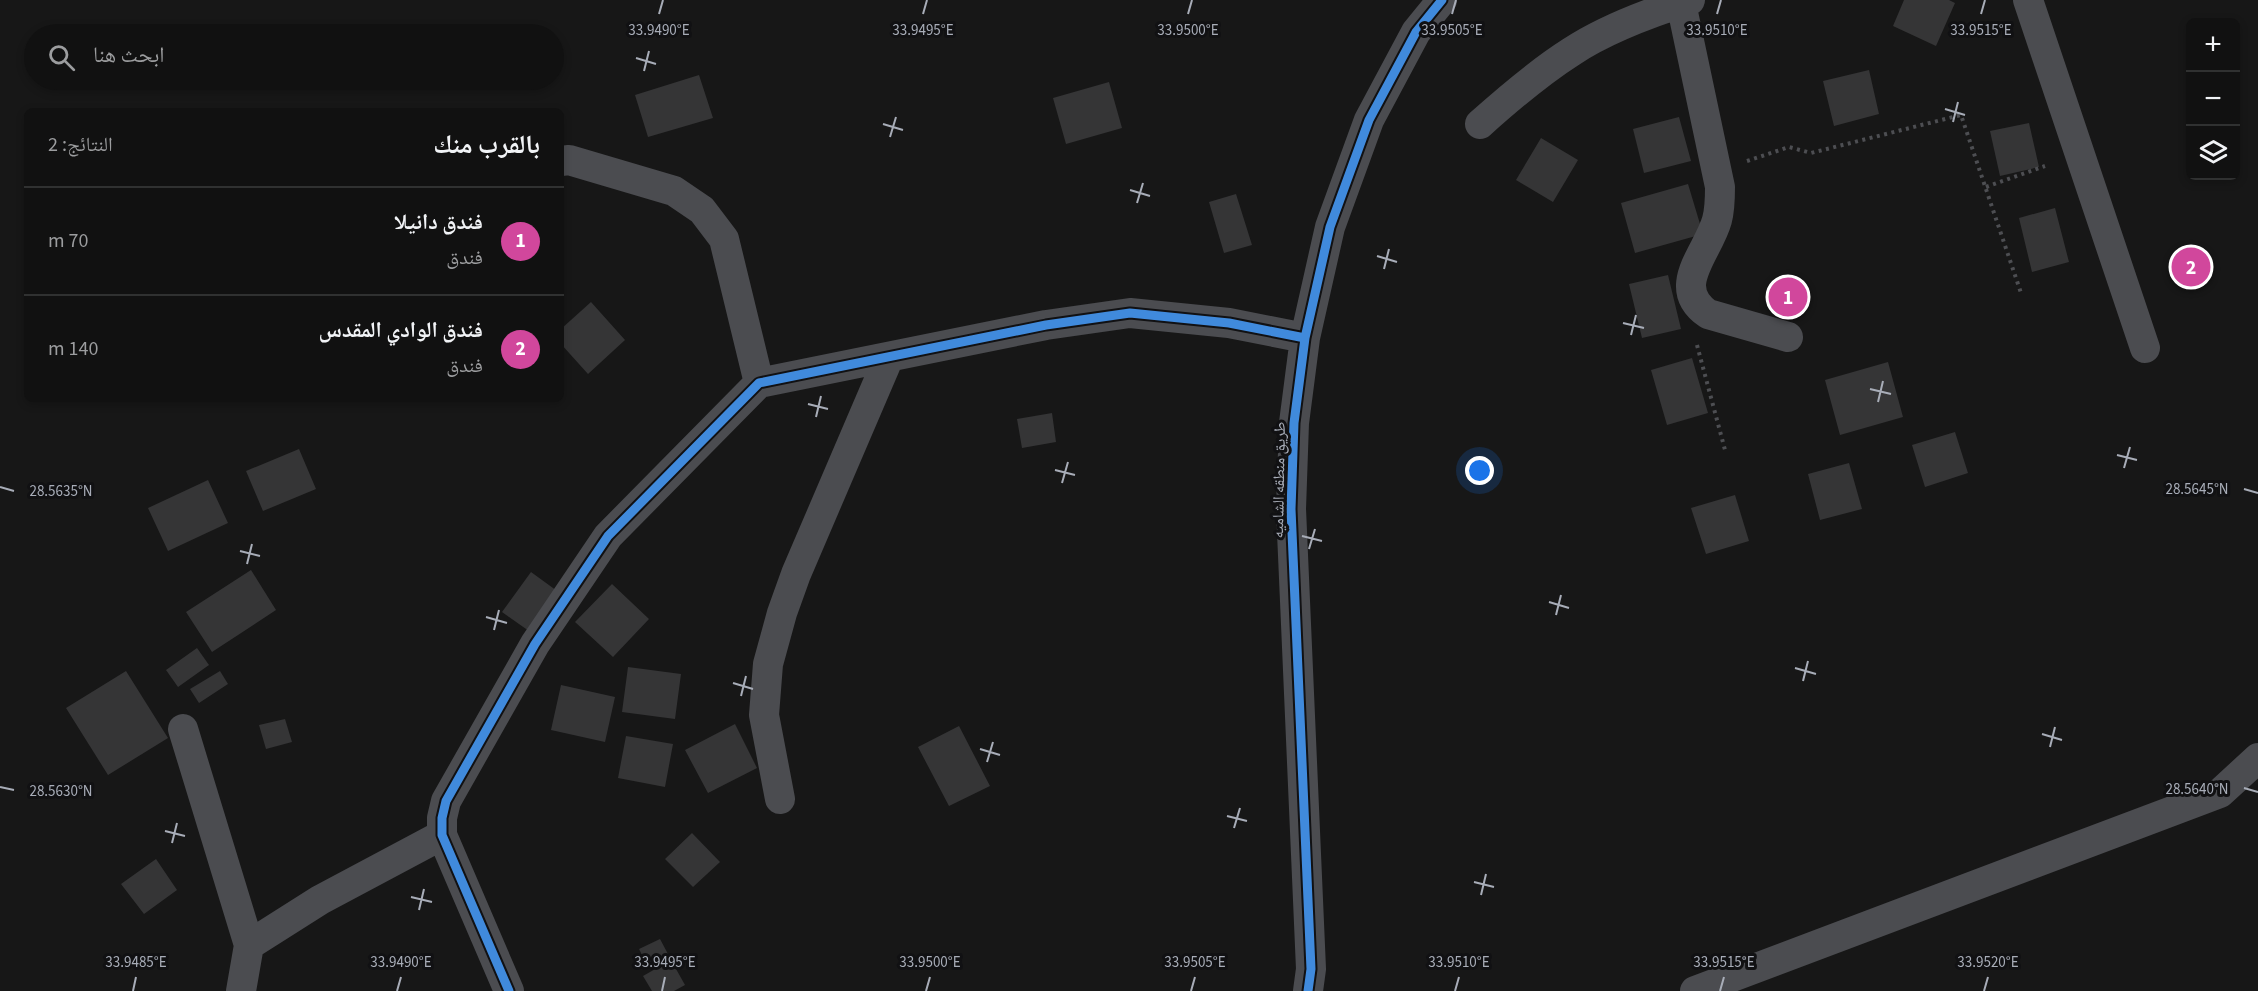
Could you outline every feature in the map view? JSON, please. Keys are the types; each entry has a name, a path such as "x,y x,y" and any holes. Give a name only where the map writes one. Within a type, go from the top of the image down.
{"street":[{"name":"طريق منطقه الشاميه","path":"1308,991 1311,969 1291,508 1294,423 1305,338 1330,227 1369,120 1416,32 1442,0"},
{"path":"2028,0 2145,348"},
{"path":"1480,124 1521,88 1624,11 1686,2 1717,170 1720,204 1717,221 1690,281 1691,294 1697,306 1708,314 1788,337"},
{"path":"564,161 569,160 674,191 702,210 724,239 759,383"},
{"path":"509,991 442,835 442,818 446,801 535,644 608,536 759,383 1046,325 1130,313 1229,323 1305,338"},
{"path":"780,800 764,715 768,664 796,574 889,357"},
{"path":"183,729 249,945 241,991"},
{"path":"1695,991 2220,793 2258,758"},
{"path":"249,945 320,900 442,835"}],"path":[{"path":"1717,170 1789,147 1811,153 1958,114 1962,115 2021,292"},
{"path":"1986,187 2045,166"},
{"path":"1697,306 1693,331 1725,450"}],"building":[{"path":"1904,0 1949,0 1955,3 1936,46 1893,26"},
{"path":"1869,70 1879,114 1834,126 1823,81"},
{"path":"699,75 713,118 648,137 635,95"},
{"path":"1109,82 1122,128 1066,144 1053,98"},
{"path":"1679,117 1691,161 1644,173 1633,129"},
{"path":"2029,123 2039,167 2000,176 1990,131"},
{"path":"1541,138 1578,160 1553,202 1516,180"},
{"path":"1688,184 1703,234 1635,253 1621,203"},
{"path":"1236,194 1252,245 1224,253 1209,202"},
{"path":"2055,208 2069,262 2032,272 2019,218"},
{"path":"1668,275 1681,329 1642,338 1629,284"},
{"path":"591,302 625,340 588,374 564,347 564,326"},
{"path":"1692,358 1708,413 1667,425 1651,370"},
{"path":"1888,362 1903,417 1840,435 1825,380"},
{"path":"1052,413 1056,442 1022,448 1017,419"},
{"path":"1955,432 1968,473 1925,487 1912,445"},
{"path":"299,449 316,489 263,511 246,471"},
{"path":"1849,463 1862,509 1820,520 1808,474"},
{"path":"208,480 228,523 168,551 148,508"},
{"path":"1735,495 1749,541 1706,554 1691,508"},
{"path":"251,570 276,610 212,652 186,612"},
{"path":"531,572 564,596 536,636 502,612"},
{"path":"612,584 649,619 613,657 575,622"},
{"path":"197,648 209,665 178,687 166,670"},
{"path":"628,667 681,674 675,719 622,712"},
{"path":"126,671 168,738 108,775 66,708"},
{"path":"220,671 228,684 199,703 190,689"},
{"path":"561,685 615,697 605,742 551,730"},
{"path":"285,719 292,742 266,749 259,725"},
{"path":"735,724 757,768 708,793 685,750"},
{"path":"959,726 990,786 949,806 918,747"},
{"path":"626,736 673,744 665,787 618,778"},
{"path":"692,833 720,862 693,887 665,859"},
{"path":"156,859 177,890 144,914 121,884"},
{"path":"660,939 668,954 647,965 639,949"},
{"path":"671,960 685,985 674,991 652,991 643,976"}],"cycle path":[{"path":"1308,991 1311,969 1291,509 1294,423 1305,338 1330,227 1369,120 1416,32 1442,0"},
{"path":"509,991 442,835 442,818 446,801 535,644 608,536 759,383 1046,325 1130,313 1229,323 1305,338"}],"place":[{"name":"فندق الوادي المقدس","path":"2191,267"},
{"name":"فندق دانيلا","path":"1788,297"}]}
